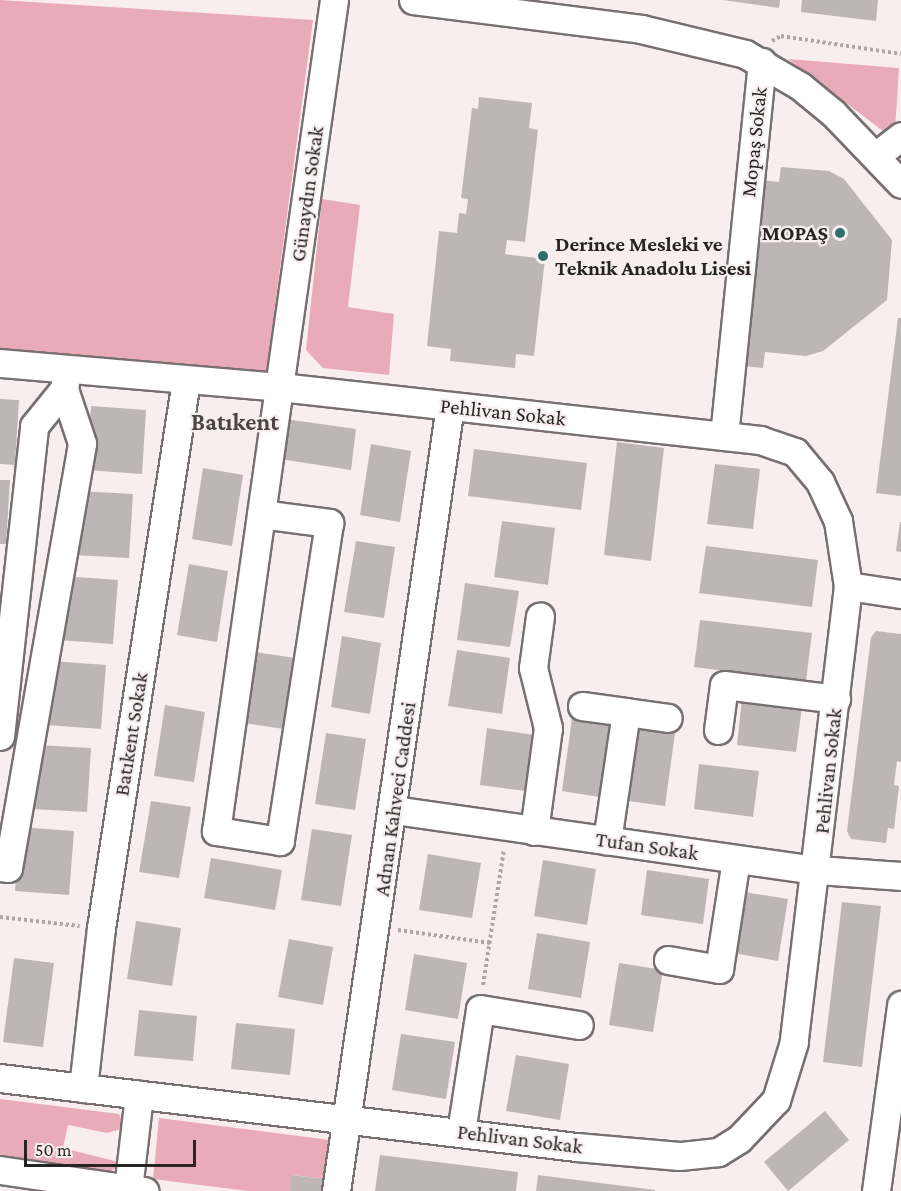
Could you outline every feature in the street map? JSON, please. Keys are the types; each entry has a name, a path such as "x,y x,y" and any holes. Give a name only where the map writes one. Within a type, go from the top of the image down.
{"street":[{"name":"Günaydın Sokak","path":"261,514 329,523 280,841 216,831 261,514 280,387 334,0"},
{"path":"413,0 473,3 682,35 762,62 800,86 877,155 901,184"},
{"name":"Mopaş Sokak","path":"724,436 762,62"},
{"path":"877,155 901,136"},
{"name":"Pehlivan Sokak","path":"0,363 66,379 186,380 280,387 724,436 779,445 808,464 838,521 848,586 818,870 784,1082 776,1100 739,1139 718,1152 679,1156 0,1078"},
{"path":"0,736 34,426 66,379"},
{"path":"0,867 9,868 82,443 66,379"},
{"name":"Batıkent Sokak","path":"83,1088 100,928 186,380"},
{"name":"Adnan Kahveci Caddesi","path":"336,1191 394,810 450,406"},
{"path":"848,586 901,594"},
{"path":"534,831 548,728 533,668 540,616"},
{"path":"718,730 724,685 836,699"},
{"path":"582,706 668,718"},
{"path":"608,841 626,712"},
{"name":"Tufan Sokak","path":"394,810 818,870 901,876"},
{"path":"668,960 719,969 736,859"},
{"path":"876,1191 901,1005"},
{"path":"461,1132 480,1009 579,1025"},
{"path":"0,1170 95,1188 136,1190 139,1095"}],"path":[{"path":"762,62 769,43 782,36 901,54"},
{"path":"480,1009 507,827"},
{"path":"0,917 100,928"},
{"path":"376,927 490,944"}],"shaded area":[{"path":"0,0 313,20 266,373 0,348"},
{"path":"788,59 899,68 895,130 887,134"},
{"path":"322,199 360,205 348,307 394,314 389,375 323,368 306,350"},
{"path":"0,1099 119,1114 125,1128 107,1133 68,1125 63,1148 123,1163 110,1172 0,1156"},
{"path":"159,1118 330,1140 325,1179 292,1175 290,1191 247,1191 153,1179"}],"building":[{"path":"723,0 780,0 779,8"},
{"path":"802,0 878,0 876,21 801,12"},
{"path":"479,97 532,103 529,128 538,130 525,242 507,240 505,254 545,259 534,356 516,354 515,368 450,361 451,349 427,346 439,231 457,233 459,213 466,214 468,199 461,198 472,108 478,109"},
{"path":"781,167 829,171 844,179 892,240 887,300 823,351 806,356 765,352 763,368 744,366 762,180 779,182"},
{"path":"898,318 901,318 901,496 876,493"},
{"path":"0,399 19,400 15,465 0,464"},
{"path":"91,406 146,410 142,474 87,470"},
{"path":"285,419 356,429 351,470 280,459"},
{"path":"617,442 664,448 651,561 604,555"},
{"path":"371,444 411,451 400,522 360,515"},
{"path":"474,449 587,463 581,510 468,496"},
{"path":"715,464 760,469 753,529 707,524"},
{"path":"203,468 243,475 232,546 192,539"},
{"path":"0,480 10,480 6,544 0,544"},
{"path":"79,491 133,494 129,558 74,555"},
{"path":"502,521 555,528 548,585 494,577"},
{"path":"901,522 901,552 896,551"},
{"path":"356,541 395,547 384,618 344,612"},
{"path":"706,546 818,560 812,607 699,593"},
{"path":"189,564 228,571 217,642 177,635"},
{"path":"63,576 118,580 113,644 59,640"},
{"path":"465,583 519,591 510,647 457,640"},
{"path":"700,620 812,633 806,681 694,667"},
{"path":"876,631 901,634 901,762 897,761 894,785 899,786 894,829 888,828 886,843 851,839 847,831 871,637"},
{"path":"342,636 381,643 370,714 331,707"},
{"path":"457,650 510,658 502,714 448,706"},
{"path":"255,652 295,658 284,729 244,723"},
{"path":"51,661 106,665 101,729 47,725"},
{"path":"742,699 802,707 796,752 737,745"},
{"path":"165,705 205,712 194,782 154,776"},
{"path":"573,711 610,716 599,797 562,791"},
{"path":"639,721 676,726 665,806 628,801"},
{"path":"487,728 541,736 533,792 480,785"},
{"path":"326,733 366,739 355,810 315,804"},
{"path":"37,745 91,748 87,812 32,809"},
{"path":"699,764 759,771 753,817 694,809"},
{"path":"151,801 191,807 179,878 139,872"},
{"path":"19,827 74,831 69,895 15,891"},
{"path":"312,829 352,835 341,906 301,900"},
{"path":"428,854 481,863 472,918 419,910"},
{"path":"211,858 282,870 275,910 204,898"},
{"path":"543,860 596,869 587,925 534,916"},
{"path":"647,870 709,879 703,924 641,915"},
{"path":"744,892 788,899 778,961 734,953"},
{"path":"842,902 881,906 862,1067 823,1062"},
{"path":"136,921 181,928 172,986 127,979"},
{"path":"537,933 590,942 581,998 528,989"},
{"path":"289,939 333,947 323,1005 278,997"},
{"path":"414,954 467,963 458,1019 405,1010"},
{"path":"14,958 54,963 43,1047 3,1042"},
{"path":"619,963 663,970 653,1032 609,1025"},
{"path":"139,1010 197,1016 193,1061 134,1056"},
{"path":"236,1023 295,1029 290,1075 231,1069"},
{"path":"401,1034 455,1042 446,1099 392,1090"},
{"path":"516,1055 569,1064 560,1120 506,1111"},
{"path":"825,1111 849,1140 788,1191 764,1162"},
{"path":"380,1155 518,1172 516,1191 375,1191"},
{"path":"291,1175 325,1179 322,1191 290,1191"},
{"path":"538,1175 655,1190 655,1191 536,1191"}],"place":[{"name":"MOPAŞ","path":"840,233"},
{"name":"Derince Mesleki ve Teknik Anadolu Lisesi","path":"543,256"}],"district":[{"name":"Batıkent","path":"235,422"}]}
